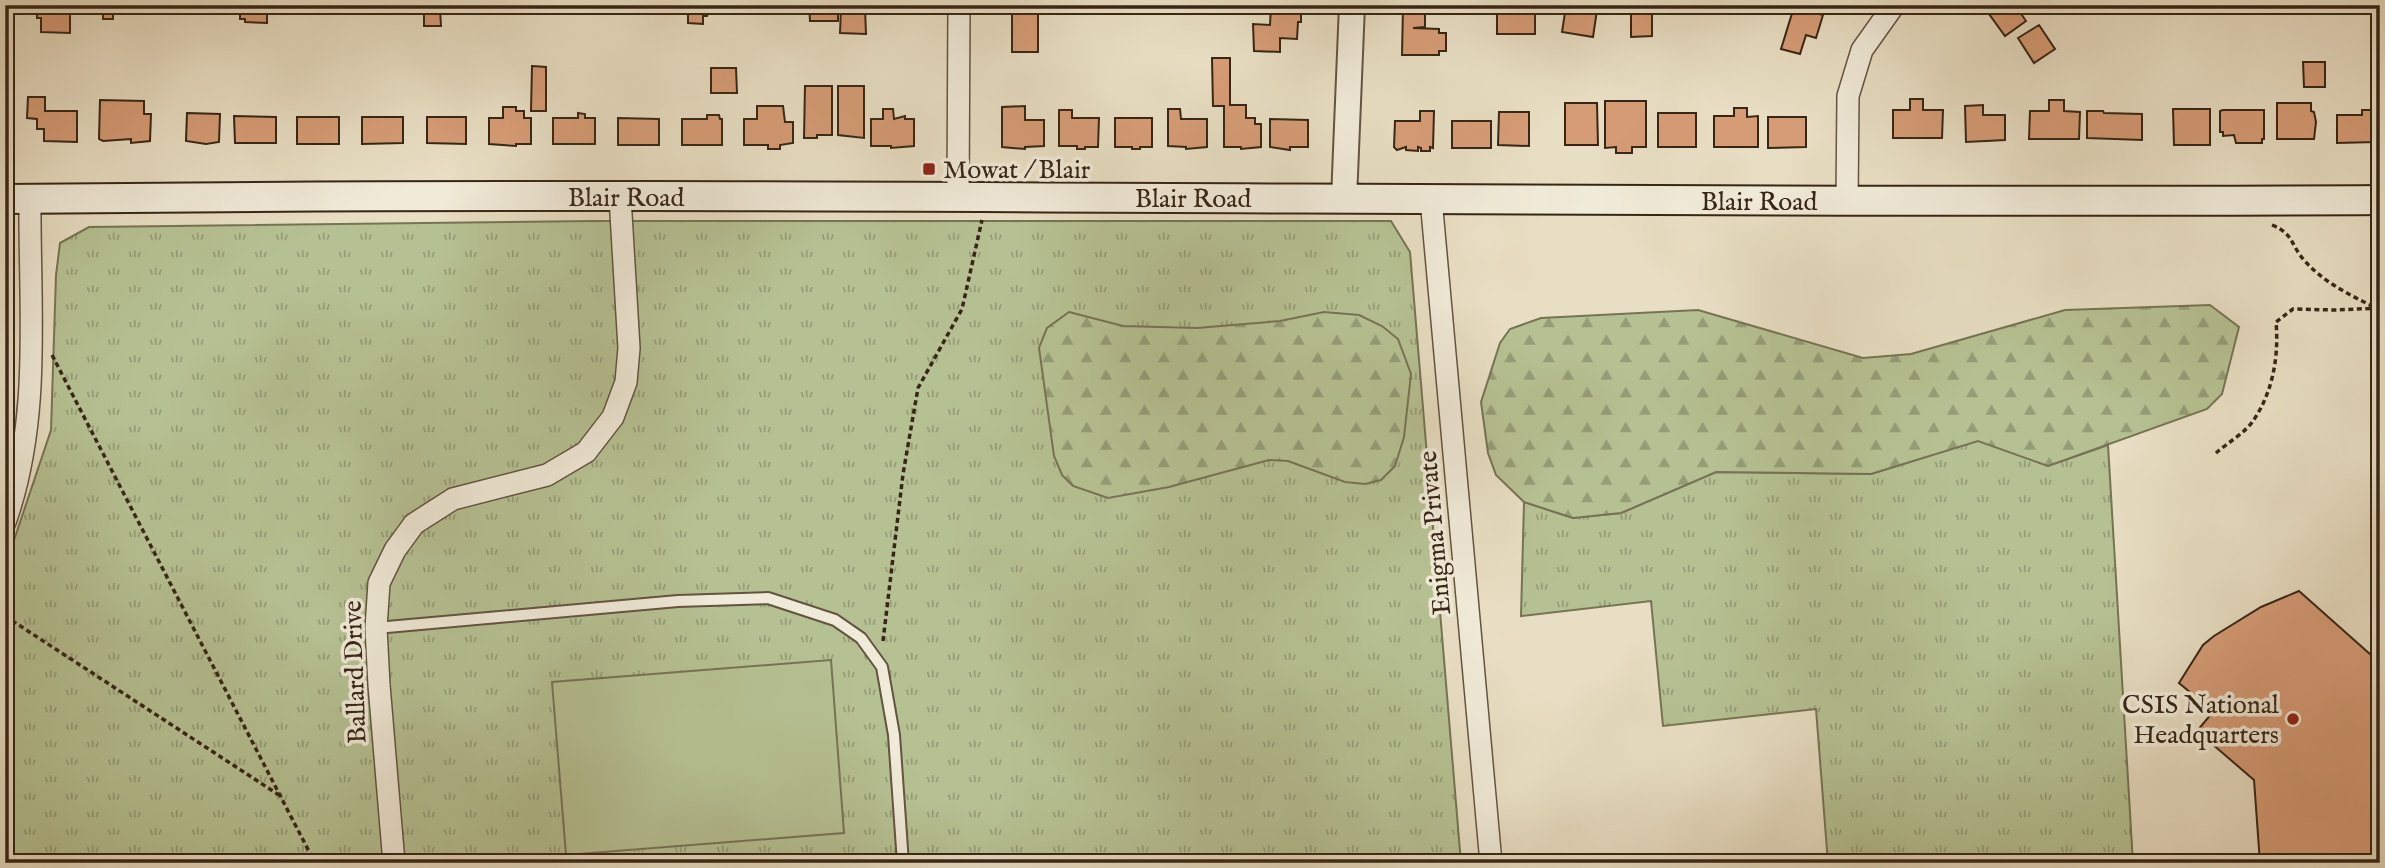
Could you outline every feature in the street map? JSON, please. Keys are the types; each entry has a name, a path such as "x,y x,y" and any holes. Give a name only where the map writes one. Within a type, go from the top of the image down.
{"main road":[{"name":"Blair Road","path":"18,199 987,196 1847,201 2380,200"}],"street":[{"path":"958,196 959,5"},
{"path":"1344,199 1352,5"},
{"path":"1847,201 1847,96 1862,50 1894,5"},
{"name":"Ballard Drive","path":"394,863 376,628 379,583 395,550 414,524 453,499 547,475 586,452 613,417 626,382 629,348 620,197"},
{"path":"5,522 16,493 27,437 32,335 18,199"},
{"name":"Enigma Private","path":"1431,199 1491,863"}],"lane":[{"path":"376,628 678,601 768,598 835,620 861,638 882,667 894,735 903,863"}],"path":[{"path":"882,667 883,634 901,488 918,388 962,309 987,196"},
{"path":"2266,222 2286,230 2304,260 2340,290 2374,307"},
{"path":"2216,453 2252,423 2263,401 2274,373 2276,322 2293,309 2380,308"},
{"path":"32,335 50,352 315,863"},
{"path":"5,616 280,796"}],"green space":[{"path":"593,221 1391,221 1410,252 1461,863 5,863 5,567 51,430 56,275 60,243 89,227"},
{"path":"2210,305 2239,327 2222,394 2207,409 2048,466 1978,441 1871,474 1716,472 1621,513 1573,518 1524,502 1496,475 1488,453 1481,402 1500,343 1510,329 1541,318 1698,310 1863,358 1911,354 2065,310"},
{"path":"1069,312 1123,326 1197,328 1280,321 1324,312 1359,315 1382,326 1398,339 1411,374 1404,437 1395,466 1381,480 1365,484 1345,482 1288,461 1269,460 1169,487 1108,498 1073,486 1062,475 1054,456 1039,348 1047,328"},
{"path":"1978,440 2048,466 2108,445 2133,863 1828,863 1816,709 1663,726 1651,601 1521,616 1524,502 1573,518 1621,513 1716,472 1871,474"},
{"path":"831,660 844,833 566,855 552,682"}],"building":[{"path":"37,5 70,5 70,33 41,32"},
{"path":"103,5 162,5 162,12 146,11 146,6 113,8 113,19 103,19"},
{"path":"170,5 208,5 208,9 170,8"},
{"path":"233,5 262,5 267,14 267,23 245,22 245,19 240,19 240,10 233,10"},
{"path":"299,5 322,5 323,9 299,9"},
{"path":"360,5 417,5 417,9 360,9"},
{"path":"424,5 477,5 477,9 440,9 441,26 424,26"},
{"path":"488,5 525,5 525,10 488,10"},
{"path":"552,5 595,5 595,9 552,10"},
{"path":"616,5 671,5 671,11 661,11 662,14 652,14 652,11 637,13 636,10 616,10"},
{"path":"681,5 713,5 713,9 710,9 707,16 703,16 703,24 688,23 688,12 680,11"},
{"path":"745,5 781,5 781,12 745,12"},
{"path":"809,5 838,5 838,21 810,21"},
{"path":"881,5 918,5 918,13 881,13"},
{"path":"1271,5 1298,5 1301,22 1298,22 1297,39 1280,38 1280,52 1254,51 1253,24 1270,25"},
{"path":"1639,5 1639,9 1652,9 1652,36 1631,37 1631,10 1633,6"},
{"path":"2015,5 2026,21 2005,36 1984,7"},
{"path":"1566,6 1597,10 1593,37 1562,32"},
{"path":"1403,7 1425,7 1425,27 1413,28 1439,29 1439,33 1446,33 1446,51 1439,51 1439,55 1402,55"},
{"path":"1794,7 1823,15 1816,38 1806,35 1800,54 1781,49"},
{"path":"841,8 865,9 866,34 840,33"},
{"path":"1012,8 1038,8 1038,52 1012,52"},
{"path":"1497,9 1535,10 1535,34 1497,34"},
{"path":"2039,25 2055,49 2034,63 2018,38"},
{"path":"1212,58 1230,58 1230,105 1246,105 1246,118 1255,118 1255,124 1261,124 1261,147 1224,147 1224,106 1213,106"},
{"path":"2303,62 2325,62 2325,87 2304,87"},
{"path":"532,66 546,67 546,111 531,111"},
{"path":"711,68 736,68 737,93 711,93"},
{"path":"805,86 832,86 832,135 804,138"},
{"path":"838,86 864,86 864,138 838,135"},
{"path":"28,97 45,97 45,111 77,111 77,142 44,141 44,129 37,129 37,119 27,118"},
{"path":"1910,99 1923,99 1923,110 1943,110 1942,138 1893,138 1893,110 1910,110"},
{"path":"100,100 144,101 144,114 151,114 150,141 131,143 131,139 99,139"},
{"path":"2049,100 2064,100 2064,111 2080,112 2079,139 2029,139 2030,111 2049,111"},
{"path":"1605,101 1646,101 1646,147 1632,147 1632,153 1616,153 1616,147 1605,148"},
{"path":"1565,103 1597,103 1598,145 1565,145"},
{"path":"2277,103 2311,103 2316,122 2314,139 2277,139"},
{"path":"1983,105 1983,115 2005,115 2005,140 1966,142 1965,106"},
{"path":"757,106 783,106 785,122 793,122 793,143 780,145 780,149 768,149 768,145 744,145 744,119 757,119"},
{"path":"1025,106 1025,120 1044,120 1044,146 1025,149 1002,147 1002,107"},
{"path":"503,107 516,107 516,111 524,111 524,118 531,118 531,144 489,144 489,118 503,118"},
{"path":"1734,108 1747,108 1747,117 1758,116 1758,147 1714,147 1714,116 1734,116"},
{"path":"883,109 893,109 894,119 905,116 905,119 914,119 914,146 871,146 871,119 883,119"},
{"path":"1168,109 1180,109 1181,119 1207,119 1207,147 1186,149 1168,146"},
{"path":"2173,109 2210,109 2210,145 2174,145"},
{"path":"1059,110 1072,110 1072,118 1099,118 1098,147 1077,149 1077,146 1059,146"},
{"path":"2264,110 2262,143 2236,143 2234,135 2223,136 2223,132 2220,132 2220,111"},
{"path":"2362,110 2376,110 2376,142 2337,143 2337,115 2362,115"},
{"path":"1420,111 1434,111 1433,148 1430,147 1430,151 1421,151 1418,147 1418,151 1406,150 1406,147 1397,150 1394,147 1395,121 1420,121"},
{"path":"2087,111 2142,114 2142,140 2087,138"},
{"path":"1499,112 1529,112 1529,146 1498,145"},
{"path":"187,113 220,114 219,142 206,144 186,141"},
{"path":"578,113 585,114 585,118 595,118 595,144 553,144 553,118 578,118"},
{"path":"1658,113 1696,113 1696,147 1658,147"},
{"path":"707,115 719,115 722,119 722,145 682,145 682,119 707,119"},
{"path":"234,116 276,117 276,143 235,143"},
{"path":"297,117 339,117 339,144 297,144"},
{"path":"362,117 403,117 403,143 362,144"},
{"path":"427,117 466,117 466,144 427,143"},
{"path":"1768,117 1806,117 1806,147 1768,148"},
{"path":"618,118 659,119 659,145 618,145"},
{"path":"1115,118 1152,118 1152,147 1115,147"},
{"path":"1270,119 1308,120 1308,147 1290,147 1290,150 1270,147"},
{"path":"1452,121 1491,121 1491,148 1452,148"},
{"name":"CSIS National Headquarters","path":"2299,591 2380,663 2380,863 2260,863 2254,780 2197,731 2218,706 2215,702 2209,708 2179,683 2203,645 2214,636 2261,607"}],"place":[{"name":"Mowat / Blair","path":"929,169"},
{"name":"CSIS National Headquarters","path":"2293,719"}]}
